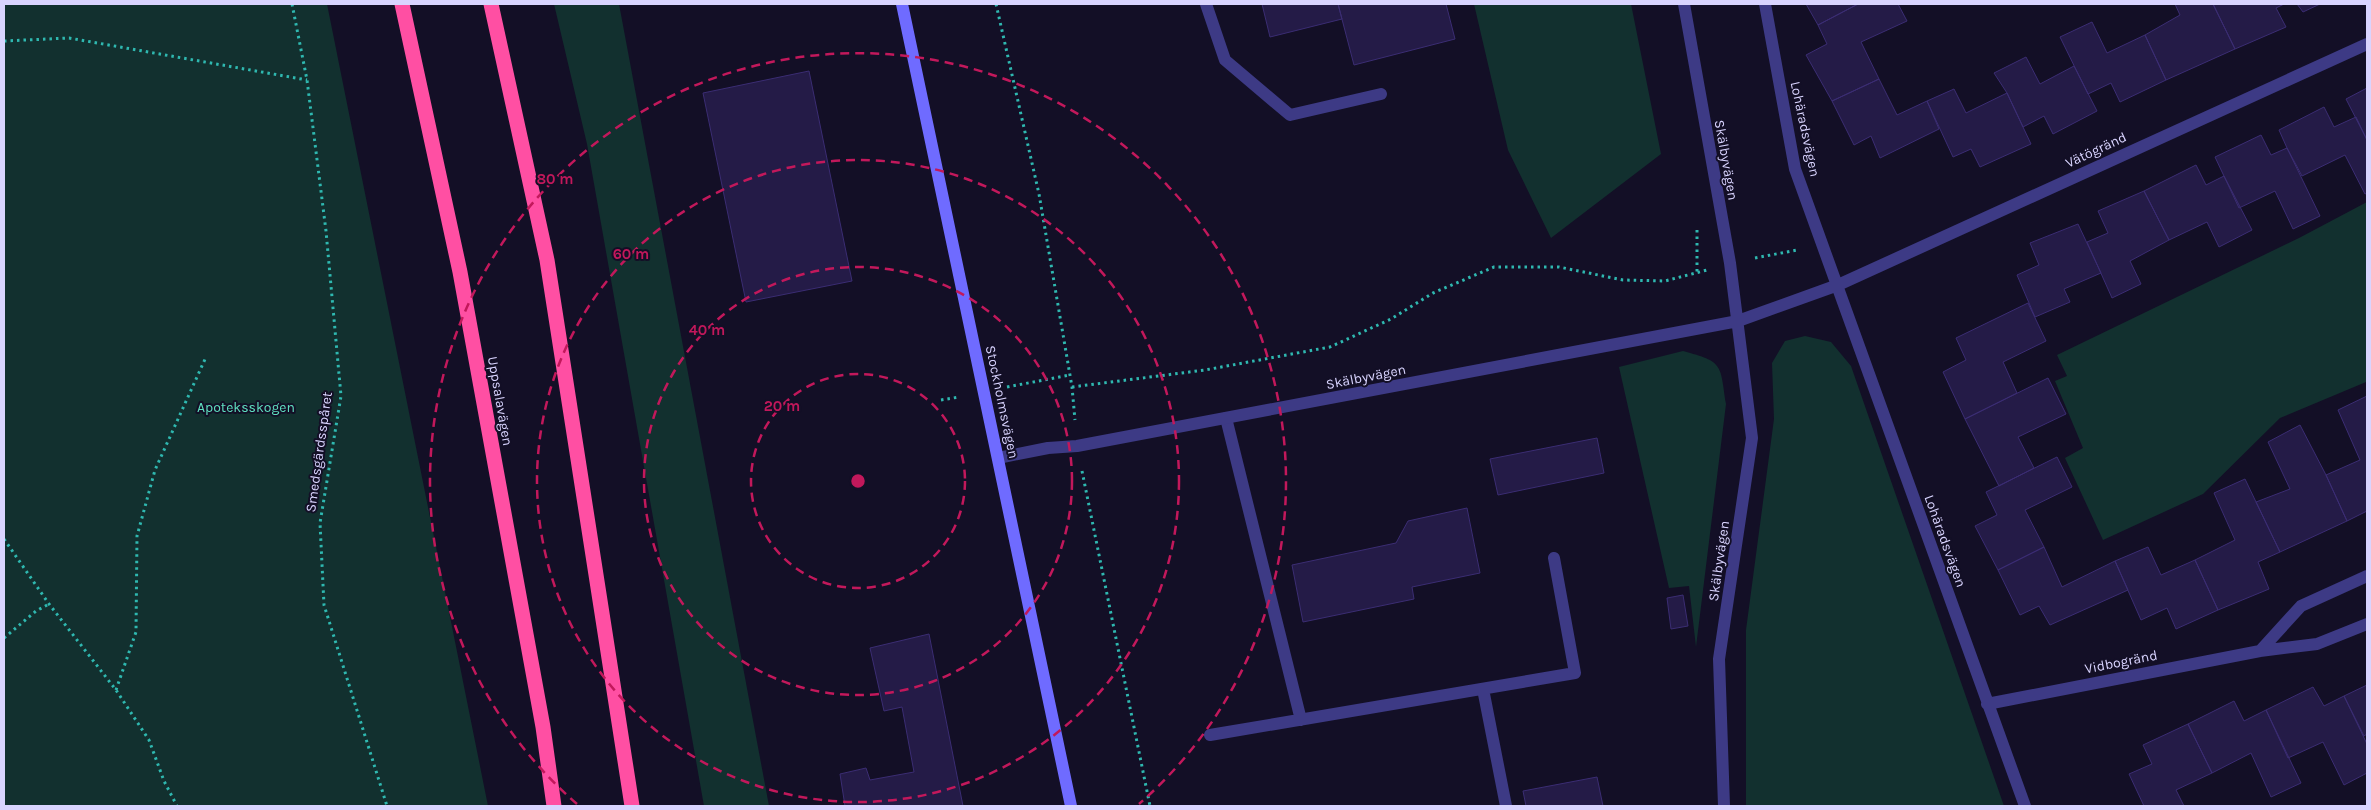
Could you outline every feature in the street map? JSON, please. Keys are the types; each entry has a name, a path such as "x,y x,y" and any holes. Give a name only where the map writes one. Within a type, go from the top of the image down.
{"highway":[{"name":"Uppsalavägen","path":"402,4 460,272 543,727 554,806"},
{"path":"491,4 547,260 632,806"}],"street":[{"name":"Stockholmsvägen","path":"902,4 1071,806"},
{"path":"1206,4 1225,60 1290,115 1381,94"},
{"name":"Skälbyvägen","path":"1684,4 1730,263 1752,438 1720,659 1724,806"},
{"name":"Lohäradsvägen","path":"1765,4 1795,169 2025,806"},
{"name":"Vätögränd","path":"1838,285 2367,44"},
{"path":"1738,322 1838,285"},
{"name":"Skälbyvägen","path":"998,458 1048,448 1077,446 1738,322"},
{"path":"1226,418 1301,720"},
{"path":"1210,735 1575,673 1554,558"},
{"path":"2260,651 2301,606 2367,576"},
{"name":"Vidbogränd","path":"1987,704 2260,651 2317,644 2367,624"},
{"path":"1483,689 1506,806"}],"path":[{"name":"Smedsgärdsspåret","path":"292,4 307,80 326,231 341,396 320,523 324,605 387,806"},
{"path":"996,4 1039,194 1072,387 1077,446 1150,806"},
{"path":"4,41 69,38 307,80"},
{"path":"1072,387 1205,370 1330,347 1391,319 1433,293 1494,267 1559,267 1622,280 1665,281 1730,263 1821,245"},
{"path":"116,690 136,632 137,536 155,470 206,357"},
{"path":"4,538 49,604 116,690 149,740 164,781 177,806"},
{"path":"4,638 36,611 49,604"}],"green space":[{"name":"Apoteksskogen","path":"4,4 327,4 488,806 4,806"},
{"path":"554,4 619,4 769,806 704,806 587,144"},
{"path":"1474,4 1631,4 1661,154 1551,238 1508,150"},
{"path":"2367,202 2367,384 2366,382 2280,418 2203,494 2103,540 2065,458 2083,448 2055,381 2067,376 2057,355 2299,238"},
{"path":"1805,336 1831,342 1851,366 2004,806 1746,806 1746,630 1774,419 1772,363 1785,341"},
{"path":"1683,351 1706,358 1718,367 1723,380 1726,404 1696,647 1689,586 1669,588 1619,367"}],"building":[{"path":"1262,4 1338,4 1342,19 1270,37"},
{"path":"1338,4 1446,4 1455,39 1354,65"},
{"path":"1806,4 1858,4 1818,25"},
{"path":"1858,4 1898,4 1907,21 1861,42 1879,79 1832,101 1806,55 1827,44 1818,25"},
{"path":"2175,4 2213,4 2235,49 2166,80 2145,35 2180,15"},
{"path":"2213,4 2284,4 2276,8 2286,27 2235,49"},
{"path":"2297,4 2320,4 2303,12"},
{"path":"2092,22 2107,53 2145,35 2166,80 2120,102 2111,83 2088,94 2060,37"},
{"path":"2026,57 2040,84 2074,66 2097,111 2053,134 2044,116 2023,127 2007,93 1994,73"},
{"path":"809,71 852,281 746,302 703,93"},
{"path":"1879,79 1897,115 1927,101 1939,129 1880,158 1871,136 1854,145 1832,101"},
{"path":"2367,88 2367,140 2346,99"},
{"path":"1954,89 1966,113 2007,93 2031,144 1980,167 1971,149 1953,157 1927,101"},
{"path":"2324,107 2334,127 2356,117 2367,140 2367,193 2365,194 2345,155 2302,176 2287,148 2279,130"},
{"path":"2261,135 2271,155 2287,148 2320,216 2293,229 2275,191 2239,208 2215,157"},
{"path":"2196,165 2206,185 2224,176 2252,230 2219,247 2207,222 2169,240 2144,191"},
{"path":"2144,191 2169,240 2130,261 2141,284 2112,298 2087,242 2108,233 2098,211"},
{"path":"2078,224 2101,273 2064,289 2070,302 2035,317 2017,275 2039,265 2030,243"},
{"path":"2028,303 2046,341 2003,362 2017,393 1965,419 1943,372 1966,360 1956,338"},
{"path":"2048,378 2066,414 2018,437 2034,468 1999,486 1965,419"},
{"path":"2367,396 2367,511 2347,521 2326,475 2360,460 2338,410"},
{"path":"2300,425 2347,521 2280,552 2256,502 2290,489 2268,442"},
{"path":"1597,438 1604,473 1498,495 1490,459"},
{"path":"2057,457 2072,487 2025,510 2044,547 1998,570 1975,526 1997,515 1986,492"},
{"path":"2245,479 2280,552 2258,562 2269,589 2218,610 2195,560 2235,540 2214,493"},
{"path":"1467,508 1480,573 1412,587 1414,599 1303,622 1292,565 1396,543 1408,521"},
{"path":"2044,547 2062,587 2115,561 2128,590 2050,625 2039,606 2020,615 1998,570"},
{"path":"2148,547 2161,575 2195,560 2218,610 2176,629 2167,608 2141,620 2115,561"},
{"path":"1683,595 1688,626 1671,629 1667,598"},
{"path":"929,634 963,806 845,806 840,774 866,768 870,780 914,772 902,707 884,711 870,648"},
{"path":"2367,685 2367,734 2364,736 2344,696"},
{"path":"2313,687 2324,706 2344,696 2367,744 2367,773 2344,785 2323,742 2288,758 2266,710"},
{"path":"2234,701 2244,721 2266,710 2301,783 2271,797 2251,753 2212,773 2188,724"},
{"path":"2188,724 2212,773 2176,790 2184,806 2144,806 2129,774 2152,764 2143,745"},
{"path":"1597,777 1603,806 1526,806 1523,791"}]}
